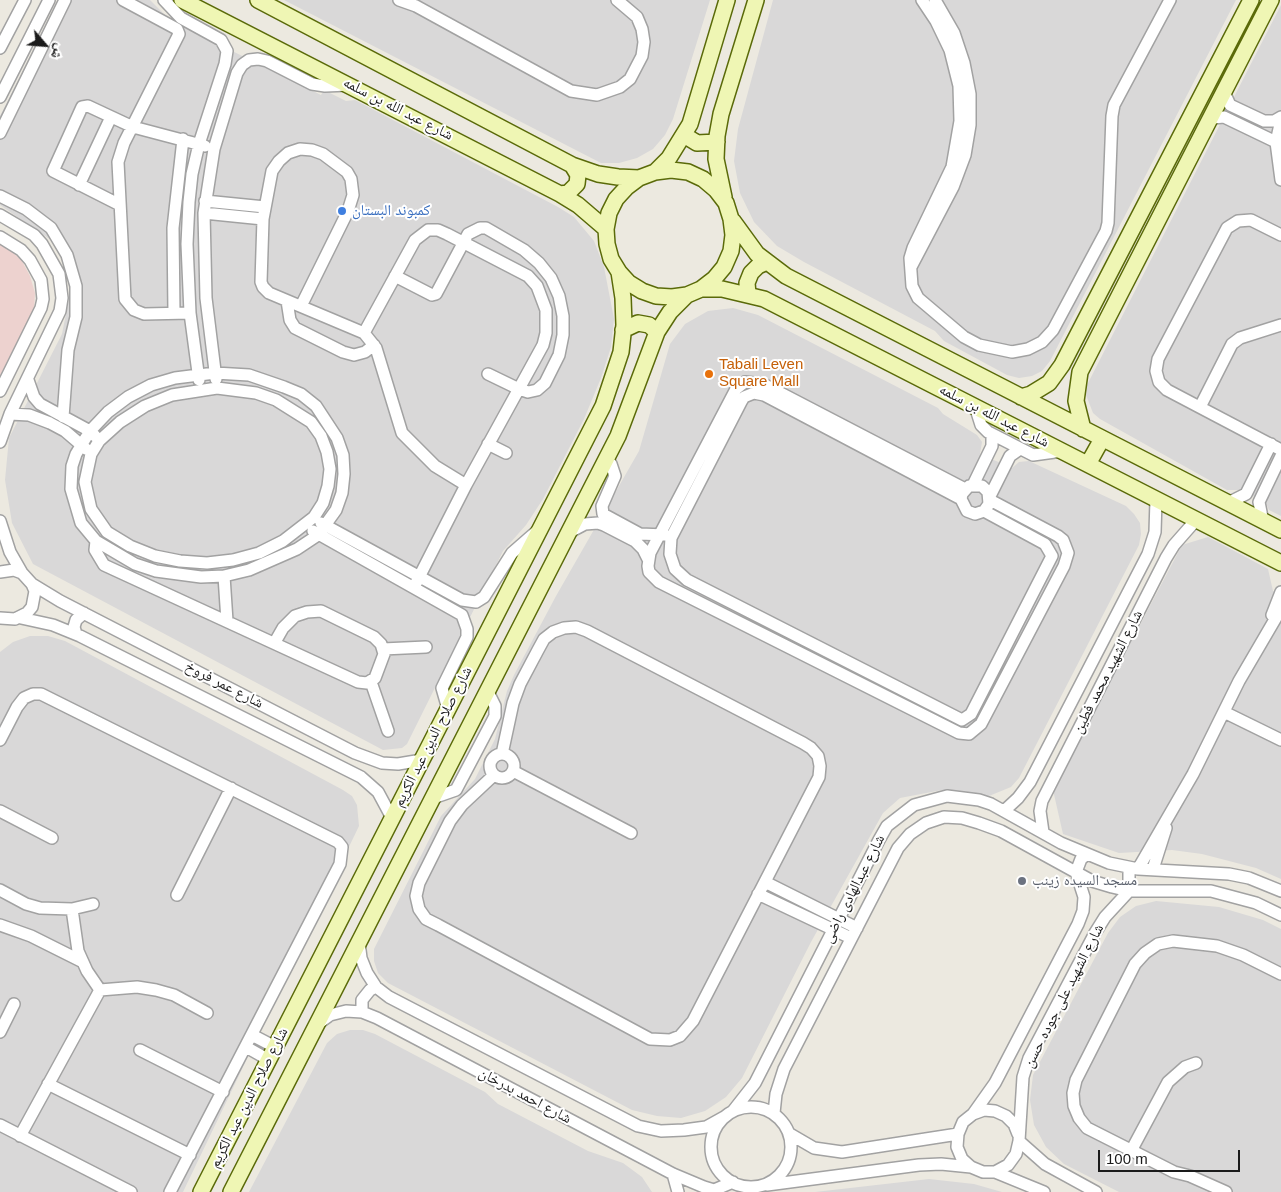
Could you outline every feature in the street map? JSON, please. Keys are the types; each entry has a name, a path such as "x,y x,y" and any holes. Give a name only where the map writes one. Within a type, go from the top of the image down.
{"main road":[{"name":"شارع عبد الله بن سلمه","path":"182,0 351,85 560,194 578,205 606,229"},
{"name":"شارع عبد الله بن سلمه","path":"258,0 572,165 598,174 640,178"},
{"path":"727,0 690,124 684,135 669,158 654,172 626,187 616,199 609,213 606,229 607,244 611,259 619,272 629,283 642,291 664,297 694,292 714,279 724,267 731,252 732,219 719,181 717,142 721,114 756,0"},
{"path":"1021,397 1036,392 1049,382 1062,365 1251,0"},
{"path":"1084,429 1076,401 1080,372 1271,0"},
{"path":"684,135 697,143 717,142"},
{"path":"560,194 568,193 577,184 578,176 572,165"},
{"path":"654,172 679,171 703,179 716,190 726,203"},
{"name":"شارع عبد الله بن سلمه","path":"732,219 743,238 767,262 786,276 1281,530"},
{"path":"748,294 747,283 751,273 758,266 767,262"},
{"name":"شارع صلاح الدين عبد الكريم","path":"201,1192 603,406 618,361 624,330 623,298 619,272"},
{"name":"شارع عبد الله بن سلمه","path":"694,292 722,289 764,299 1281,563"},
{"name":"شارع صلاح الدين عبد الكريم","path":"231,1192 488,692 605,459 626,415 647,353 657,332 694,292"},
{"path":"624,330 638,323 648,325 657,332"},
{"path":"1088,464 1102,439"},
{"path":"368,864 393,877"},
{"path":"239,1118 262,1131"}],"street":[{"path":"0,48 25,0"},
{"path":"0,97 49,0"},
{"path":"0,133 66,0"},
{"path":"123,0 177,29 179,34 134,127 124,143 118,162 124,299 134,310 144,314 190,313"},
{"path":"164,0 181,18 220,40 227,51 225,64 199,144 192,174 189,210 187,244 190,313 200,389"},
{"path":"399,0 420,3 572,91 597,95 620,87 630,79 642,56 644,42 642,29 636,17 617,0"},
{"path":"922,0 944,36 956,69 961,104 960,155"},
{"path":"935,0 954,33 967,78 970,125 960,155 912,248 912,286 918,298 964,337 979,345 1012,352 1028,349 1042,342 1053,330 1106,231 1108,223 1110,125 1113,110 1170,0"},
{"path":"217,388 206,298 204,213 214,149 237,73 242,65 250,60 258,59 267,61 312,84 325,86 351,85"},
{"path":"1224,92 1230,105 1269,122 1281,118"},
{"path":"120,204 55,174 53,170 82,107 88,106 134,127 214,149"},
{"path":"1209,122 1213,118 1224,116 1276,142"},
{"path":"79,185 112,117"},
{"path":"1253,130 1259,118"},
{"path":"1281,118 1276,142 1281,180"},
{"path":"174,313 172,228 183,139"},
{"path":"301,306 352,203 353,195 351,179 347,172 323,154 312,150 300,149 288,153 272,171 263,219 261,282 269,293 364,333 374,345 402,434 435,466 466,485"},
{"path":"0,196 26,209 51,228 67,255 76,286 76,317 67,358 63,417"},
{"path":"205,201 265,207"},
{"path":"204,213 263,219"},
{"path":"0,215 34,235 42,244 59,274 62,298 60,311 10,414 0,442"},
{"path":"1228,503 1246,494 1276,447 1163,386 1157,376 1158,359 1226,228 1238,222 1252,220 1281,235"},
{"path":"395,276 432,295 436,294 463,242 474,230 486,228 524,250 539,263 551,278 559,296 563,316 563,335 559,355 545,383 538,390 528,392 488,374"},
{"path":"364,333 415,240 428,230 438,230 528,276 543,297 548,322 543,345 466,485 416,582"},
{"path":"0,237 21,250 30,260 41,280 43,290 41,308 0,391"},
{"path":"41,280 59,274"},
{"path":"287,301 290,320 295,328 343,352 354,355 365,352 374,345"},
{"path":"1200,407 1232,344 1240,338 1281,325"},
{"path":"215,373 249,375 301,394 316,406 328,422 340,446 344,474 339,501 322,530 273,561 224,576 193,577 156,571 114,554 96,541 81,523 73,501 71,477 81,444 90,431 114,407 151,385 175,378 215,373"},
{"path":"28,380 34,397 40,404 90,431 99,442"},
{"path":"200,389 236,389 263,396 294,410 311,422 324,444 330,469 328,486 323,502 314,517 305,526 283,541 259,553 233,560 189,562 155,556 130,546 107,532 98,522 87,496 85,482 91,454 99,442 120,422 145,406 172,395 200,389"},
{"path":"567,534 578,526 596,523 635,541 644,549 648,559 649,572 658,582 964,734 974,732 981,724 1067,560 1066,546 1058,536 990,498 986,488 966,491 816,417 759,393 744,397 666,535 648,559"},
{"path":"975,406 982,425 992,435 1033,455 1062,451"},
{"path":"10,414 29,415 50,423 81,444 91,454"},
{"path":"992,435 992,446 966,491 967,511 976,514 984,511 1010,456 1020,449"},
{"path":"488,444 506,453"},
{"path":"1267,523 1262,517 1259,502 1281,456"},
{"path":"602,512 602,506 615,476 612,464 605,459"},
{"name":"شارع الشهيد محمد فطين","path":"1004,811 1018,798 1030,782 1148,554 1156,532 1156,500"},
{"path":"666,535 671,562 680,575 962,720 971,714 1051,560 1051,551 1045,544 984,511"},
{"path":"602,512 640,534 666,535"},
{"path":"596,523 595,516 602,512"},
{"path":"314,517 322,530"},
{"name":"شارع الشهيد محمد فطين","path":"1043,832 1040,817 1042,801 1166,558 1174,545 1196,520"},
{"path":"0,521 10,552 32,584 35,599 32,607 21,618"},
{"path":"305,526 322,530 416,582 458,611 466,621 467,638 442,688 448,709"},
{"path":"416,582 462,600 481,601 512,553 539,529"},
{"path":"96,541 95,550 98,559 104,565 358,682 371,682"},
{"path":"0,572 14,570 22,572"},
{"path":"224,576 227,621"},
{"name":"شارع عمر فروخ","path":"32,584 84,613 364,756 382,763 398,764 422,760"},
{"path":"1268,629 1281,592"},
{"path":"1129,891 1134,868 1168,819 1268,629 1281,609"},
{"path":"274,642 282,628 295,616 307,612 321,611 374,638 383,649 381,667 371,682"},
{"path":"76,634 75,623 78,617 84,613"},
{"name":"شارع عمر فروخ","path":"1,620 21,618 54,625 76,634 356,774 370,783 392,818"},
{"path":"1017,625 1030,632"},
{"path":"576,627 803,742 818,756 819,776 687,1030 670,1040 650,1039 426,919 419,909 416,896 420,883 450,821 492,772 491,762 499,755 520,684 544,640 553,632 564,628 576,627"},
{"path":"786,646 792,634"},
{"path":"383,649 426,647"},
{"path":"1005,648 1018,655"},
{"path":"371,682 388,731"},
{"path":"433,798 456,790 496,711 488,692"},
{"path":"0,740 17,707 24,698 33,694 41,694 338,842 342,847 343,854 340,864 170,1192"},
{"path":"1224,712 1281,740"},
{"path":"472,759 492,772 507,777 513,771 513,762 478,747"},
{"path":"356,774 364,756"},
{"path":"513,771 631,833"},
{"path":"177,895 231,788"},
{"path":"962,796 962,818"},
{"name":"شارع عبدالهادى راضى","path":"729,1114 755,1083 887,826 914,805 939,797 962,796 991,804 1086,855 1134,868 1230,874 1249,878 1281,891"},
{"path":"0,811 52,838"},
{"name":"شارع عبدالهادى راضى","path":"774,1113 776,1094 784,1069 898,848 910,834 935,820 962,818 1001,832 1092,881 1129,891 1211,891 1256,903 1281,915"},
{"path":"1153,869 1168,819"},
{"path":"1076,872 1081,859 1086,855"},
{"name":"شارع الشهيد على جوده حسن","path":"973,1114 995,1083 1078,924 1083,911 1084,897 1076,872"},
{"path":"765,882 839,918 854,933"},
{"path":"0,890 26,904 55,910 72,909 93,904"},
{"name":"شارع الشهيد على جوده حسن","path":"1019,1138 1023,1077 1029,1058 1095,933 1105,917 1129,891"},
{"path":"758,894 833,930 854,933"},
{"path":"72,909 73,929 82,962 100,990"},
{"path":"0,925 31,936 82,962"},
{"path":"1222,1191 1190,1176 1174,1172 1088,1128 1077,1112 1073,1093 1076,1080 1135,964 1145,953 1158,944 1173,941 1231,950 1281,974"},
{"name":"شارع احمد بدرخان","path":"360,942 364,966 376,987 389,997 638,1126 661,1131 684,1130 706,1126 729,1114"},
{"path":"100,990 137,987 156,990 174,995 208,1013"},
{"path":"318,1024 330,1015 346,1011 362,1012 362,1000 365,994 376,987"},
{"path":"20,1136 100,990"},
{"path":"0,1032 14,1004"},
{"name":"شارع احمد بدرخان","path":"362,1012 673,1174 704,1188 714,1190 733,1182"},
{"path":"252,1035 272,1054"},
{"path":"246,1048 272,1054"},
{"path":"140,1050 223,1092"},
{"path":"1131,1151 1168,1082 1185,1067 1196,1063"},
{"path":"48,1084 190,1155"},
{"path":"751,1188 778,1176 789,1160 792,1147 790,1134 781,1119 774,1113 754,1106 729,1114 716,1127 712,1139 712,1152 715,1164 722,1175 733,1182 751,1188 919,1165 941,1164 971,1168 983,1172 995,1172 1044,1192"},
{"path":"971,1168 960,1153 958,1134 963,1122 973,1114 984,1110 995,1111 1006,1116 1014,1124 1019,1138 1045,1164 1096,1192"},
{"path":"0,1126 131,1192"},
{"path":"790,1134 814,1148 835,1152 958,1134"},
{"path":"995,1172 1008,1165 1016,1154 1019,1138"},
{"path":"673,1174 678,1192"}],"shaded area":[{"name":"كمبوند البستان","path":"59,0 150,0 168,18 212,41 321,95 324,90 346,101 355,100 558,207 574,217 594,241 604,267 614,319 611,347 601,378 584,419 543,499 526,525 503,551 407,744 402,748 383,750 33,564 12,523 5,480 9,438 62,334 70,294 68,273 61,247 0,205 0,116"},
{"path":"284,0 710,0 673,119 665,135 653,149 637,158 619,163 601,163"},
{"path":"773,0 1236,0 1050,361 1042,371 1032,376 1019,378 1007,375 944,341 935,331 804,262 777,246 754,222 740,193 734,161 738,129"},
{"path":"1281,5 1281,516 1269,510 1265,502 1241,490 1227,490 1100,419 1093,413 1086,395 1087,385"},
{"path":"0,244 10,249 22,261 30,276 35,293 34,310 0,378"},
{"path":"733,308 758,315 938,408 943,414 977,435 982,442 980,454 1012,468 1019,462 1029,461 1126,506 1140,523 1141,534 1139,545 1019,778 1011,787 989,796 942,790 900,798 883,813 811,942 742,1078 726,1097 705,1111 681,1118 657,1116 632,1110 388,983 378,973 374,961 374,949 441,816 475,779 495,739 507,691 514,675 556,596 639,451 670,344 685,324 708,311"},
{"path":"1208,537 1268,569 1273,591 1281,595 1281,879 1256,868 1202,854 1172,850 1119,853 1063,834 1053,790 1182,545"},
{"path":"30,636 48,636 65,641 343,790 352,796 357,805 359,826 183,1192 0,1192 0,652 13,642"},
{"path":"1156,901 1219,907 1263,920 1281,929 1281,1192 1119,1192 1064,1164 1046,1147 1034,1125 1030,1100 1033,1075 1108,933 1120,917 1136,906"},
{"path":"350,1030 363,1030 375,1034 485,1092 498,1104 588,1151 623,1163 642,1177 652,1192 249,1192 327,1043 337,1034"},
{"path":"929,1179 974,1184 1002,1192 815,1192"}],"place":[{"name":"كمبوند البستان","path":"342,211"},
{"name":"Tabali Leven Square Mall","path":"709,374"},
{"name":"مسجد السيده زينب","path":"1022,881"}]}
